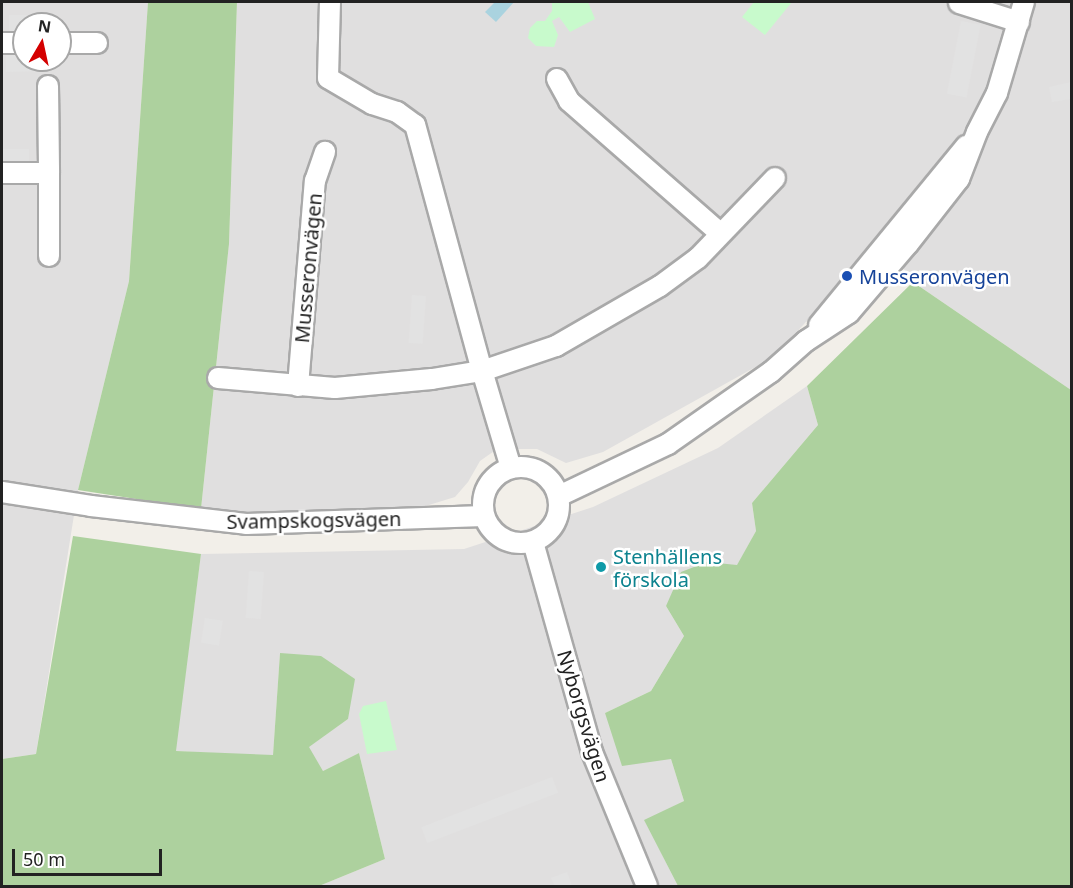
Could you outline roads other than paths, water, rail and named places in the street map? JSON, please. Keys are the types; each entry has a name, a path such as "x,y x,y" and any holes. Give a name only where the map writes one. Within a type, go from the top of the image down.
{"street":[{"path":"330,2 328,78 372,104 397,112 415,124 482,371 511,468"},
{"path":"559,496 668,444 771,372 806,341 849,313 908,244 959,178 977,132 998,93 1024,2"},
{"path":"959,3 1019,22"},
{"path":"72,43 97,43"},
{"path":"557,79 569,101 720,233"},
{"path":"48,86 49,256"},
{"name":"Musseronvägen","path":"298,386 315,182 324,152"},
{"path":"2,173 49,173"},
{"path":"218,378 335,388 432,379 482,371 556,346 609,318 698,258 775,178"},
{"path":"511,468 531,468 543,473 554,484 559,496 559,513 554,525 545,536 533,542 516,543 504,539 490,528 484,516 483,499 487,486 499,474 511,468"},
{"name":"Svampskogsvägen","path":"2,492 91,506 246,524 484,516"},
{"name":"Nyborgsvägen","path":"533,542 592,752 647,886"}],"water":[{"path":"495,2 514,2 496,22 485,12"}],"place":[{"name":"Musseronvägen","path":"847,276"},
{"name":"Stenhällens förskola","path":"601,567"}]}
